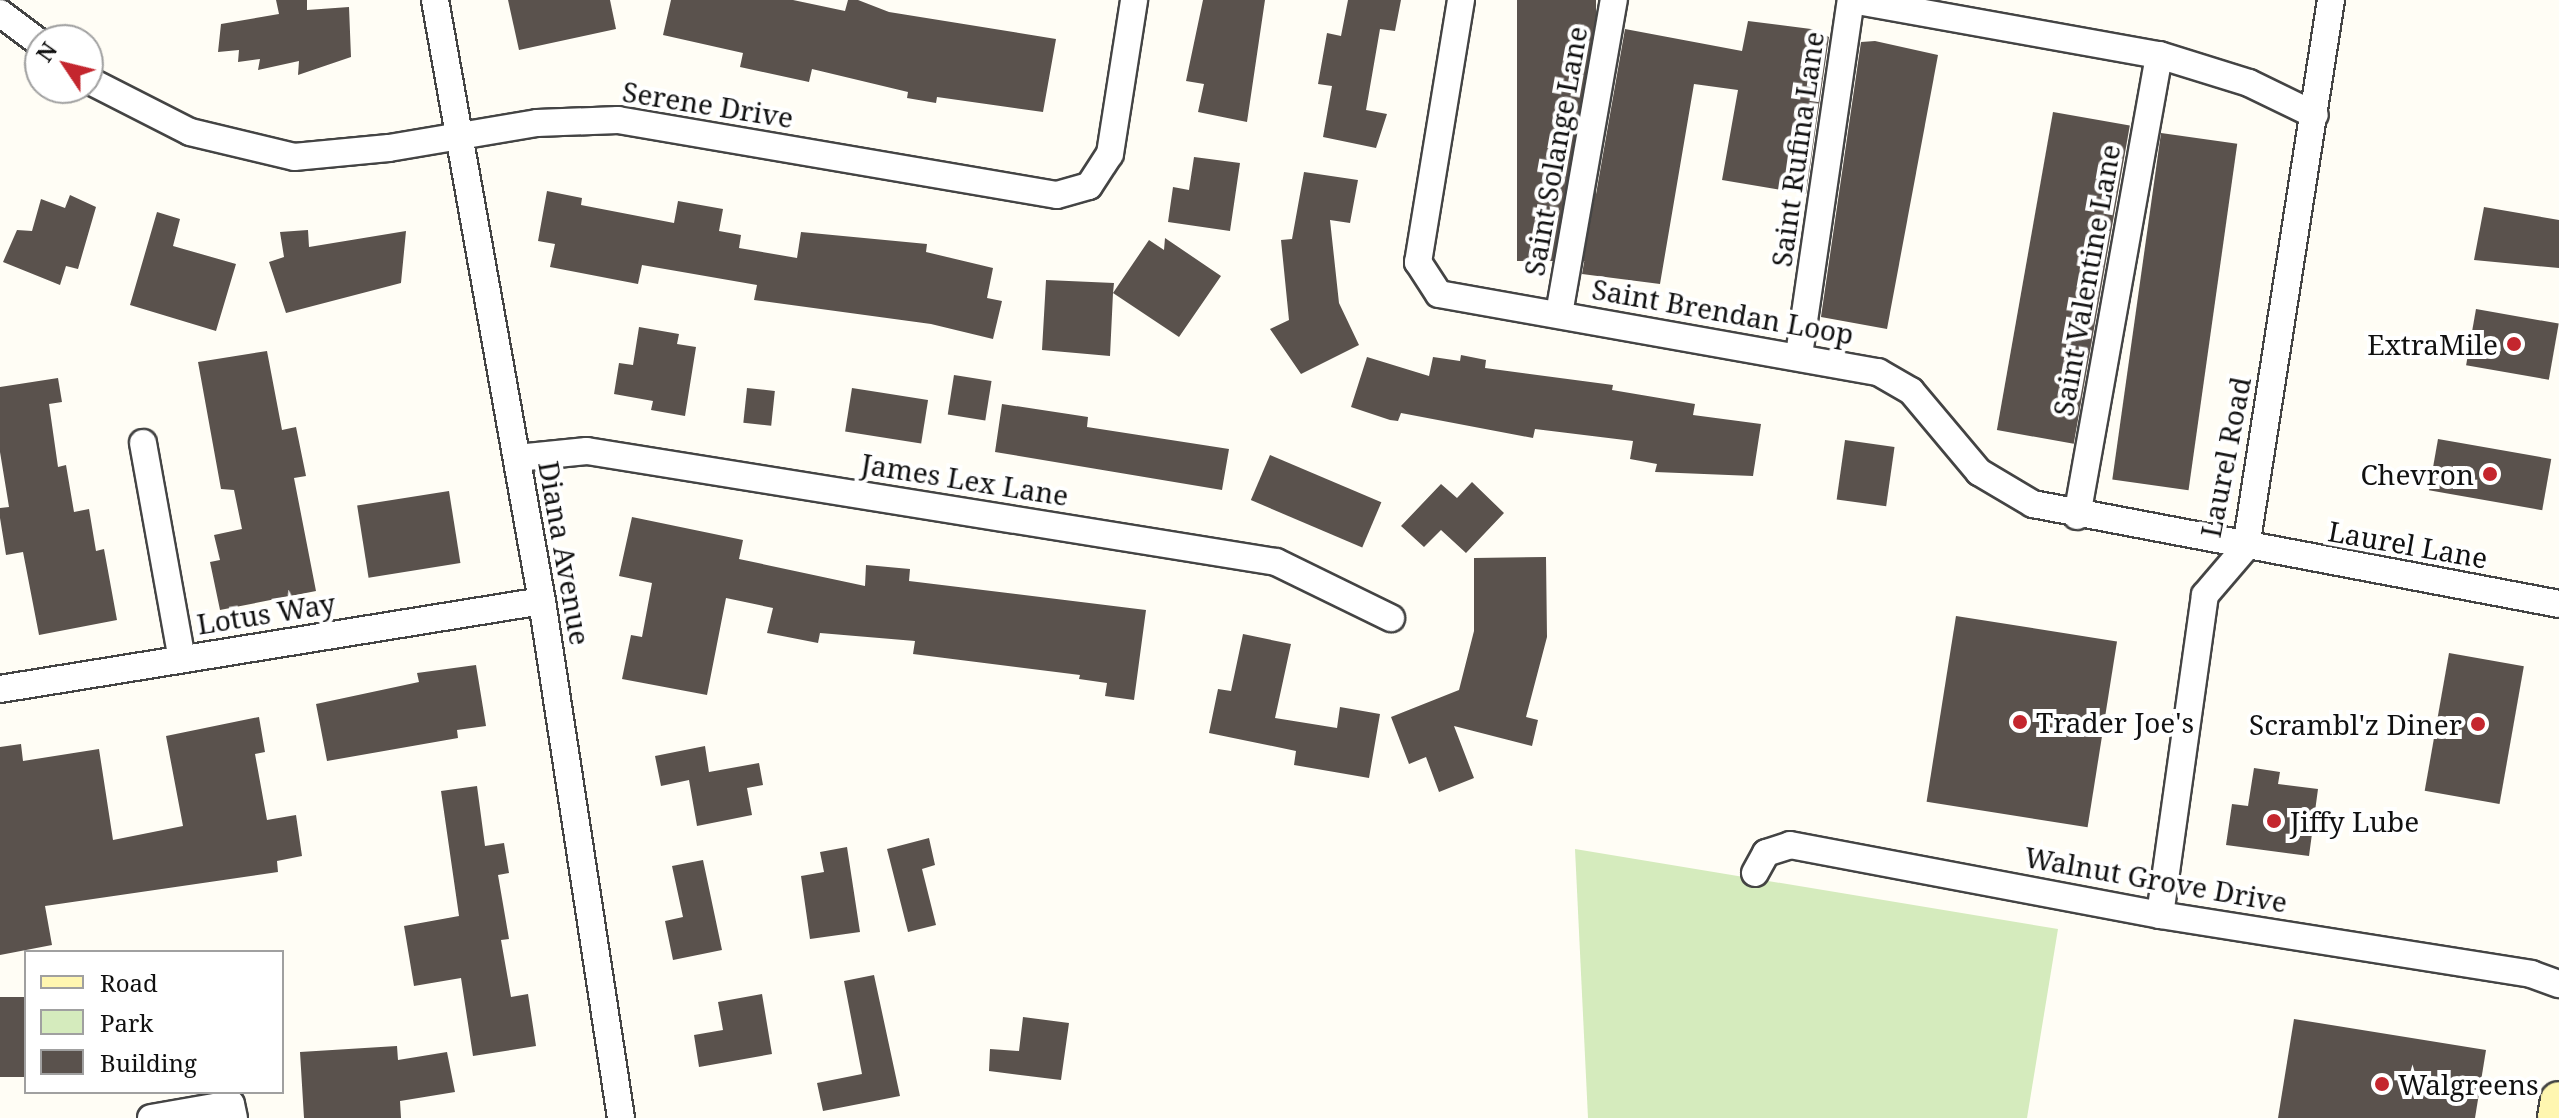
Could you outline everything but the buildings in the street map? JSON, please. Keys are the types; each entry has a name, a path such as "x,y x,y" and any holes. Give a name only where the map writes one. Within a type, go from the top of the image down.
{"main road":[{"path":"2556,1118 2559,1100"}],"street":[{"name":"Diana Avenue","path":"435,0 542,601 621,1118"},
{"name":"Serene Drive","path":"104,88 190,132 294,157 537,123 618,120 1057,195 1089,186 1110,154 1134,0"},
{"name":"Saint Brendan Loop","path":"1461,0 1418,262 1439,294 1799,355 1878,372 1911,391 1979,472 2033,504 2077,516 2246,547"},
{"name":"Saint Solange Lane","path":"1559,314 1614,0"},
{"path":"1851,0 2159,55 2249,83 2315,115"},
{"name":"Saint Rufina Lane","path":"1799,355 1851,0"},
{"name":"Laurel Road","path":"2160,915 2205,595 2246,547 2331,0"},
{"path":"0,13 24,31"},
{"name":"Saint Valentine Lane","path":"2077,516 2159,55"},
{"path":"143,443 182,659"},
{"name":"James Lex Lane","path":"517,458 587,451 1276,562 1391,618"},
{"name":"Laurel Lane","path":"2246,547 2559,604"},
{"name":"Lotus Way","path":"0,689 542,601"},
{"name":"Walnut Grove Drive","path":"1755,873 1766,853 1790,845 2160,915 2531,974 2559,984"},
{"path":"151,1118 231,1104 234,1118"}],"green space":[{"path":"1575,849 2058,929 2027,1118 1588,1118"}],"place":[{"name":"ExtraMile","path":"2514,344"},
{"name":"Chevron","path":"2490,474"},
{"name":"Trader Joe's","path":"2020,722"},
{"name":"Scrambl'z Diner","path":"2478,724"},
{"name":"Jiffy Lube","path":"2274,821"},
{"name":"Walgreens","path":"2382,1084"}]}
